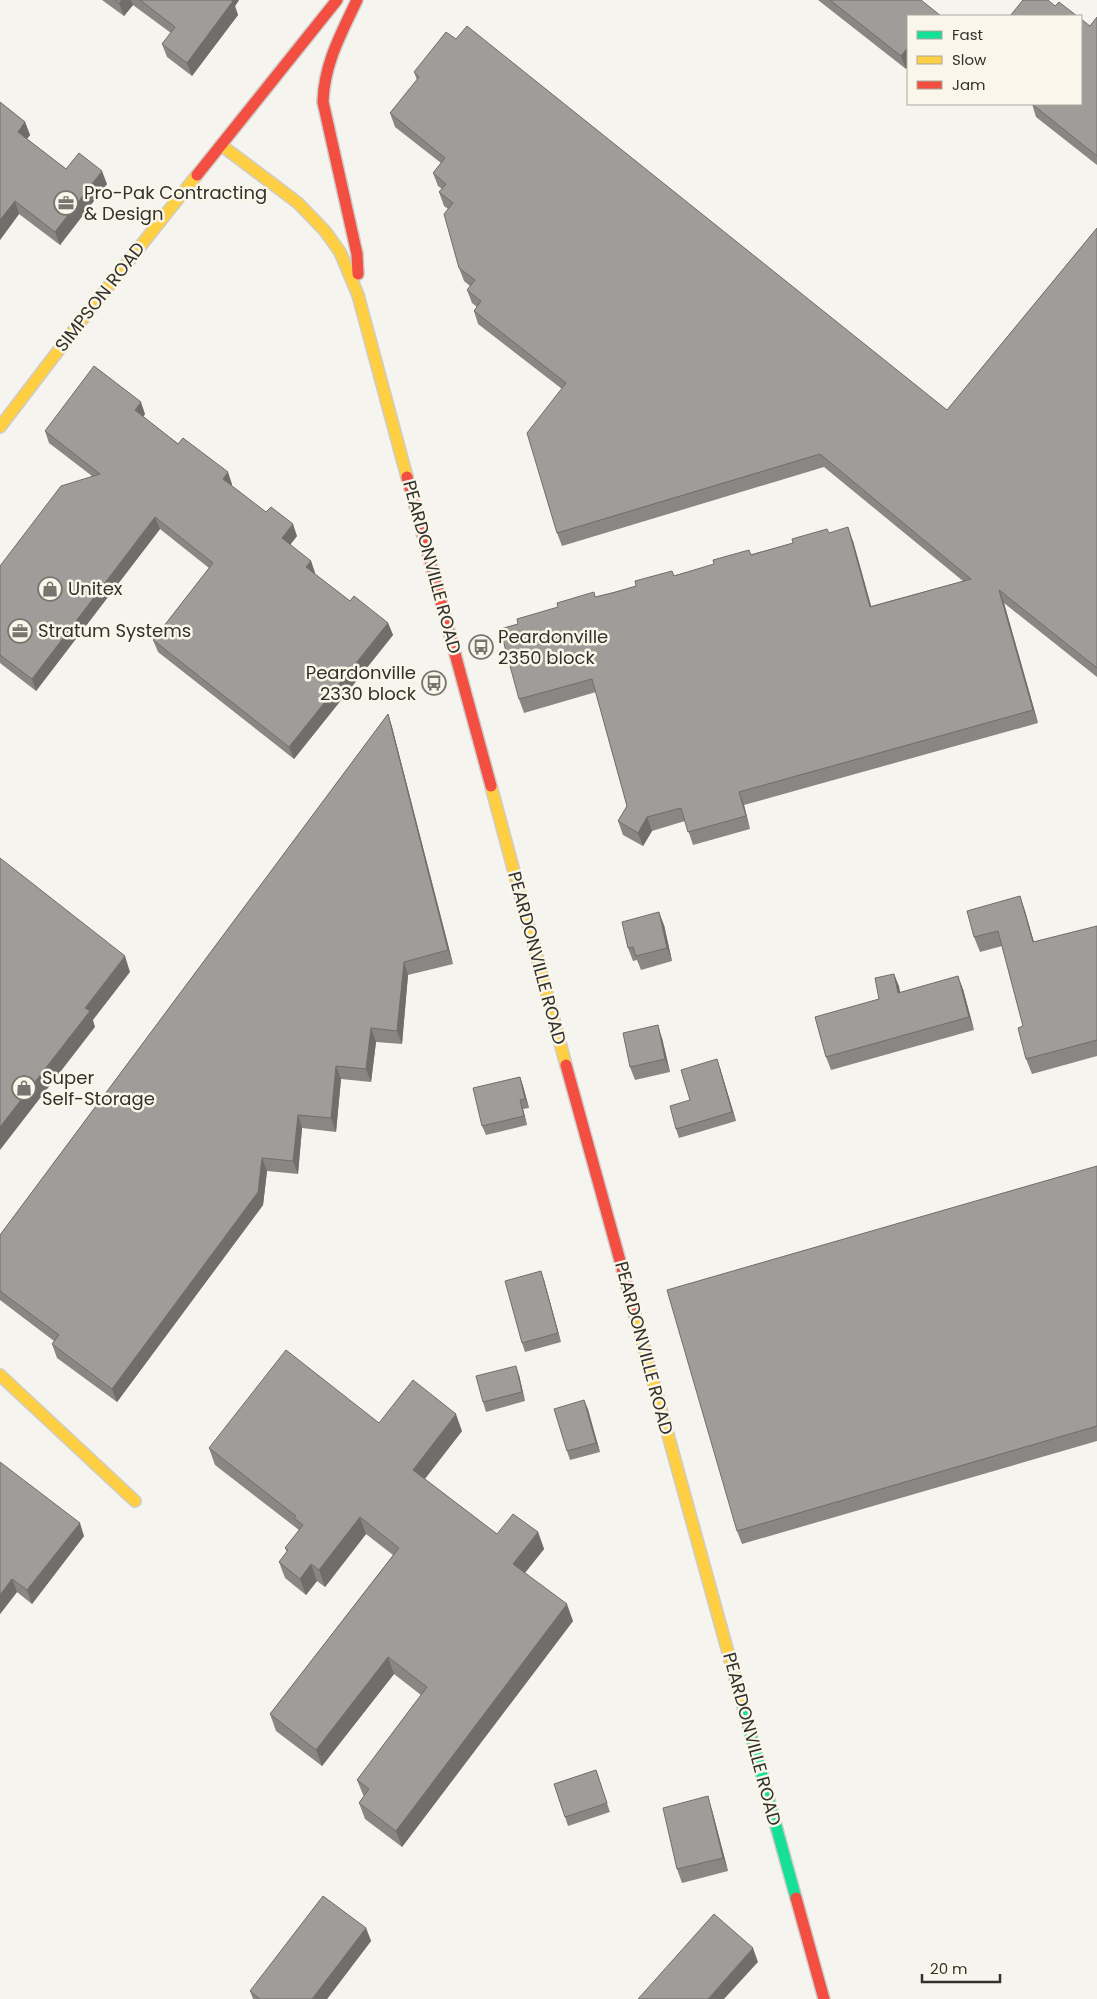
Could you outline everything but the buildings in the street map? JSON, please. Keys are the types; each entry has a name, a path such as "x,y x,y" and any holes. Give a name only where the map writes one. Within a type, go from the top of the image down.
{"street":[{"path":"221,145 337,0"},
{"path":"357,0 334,44 323,88 324,102 356,254 358,295"},
{"name":"PEARDONVILLE ROAD","path":"221,145 271,182 318,222 337,247 358,295 562,1051 824,1999"},
{"name":"SIMPSON ROAD","path":"0,427 90,309 221,145"},
{"path":"0,1375 135,1501"}],"traffic: fast":[{"path":"742,1703 796,1898"}],"traffic: slow":[{"path":"221,145 298,203 325,231 340,252 358,295 407,477"},
{"path":"0,427 84,317 197,175"},
{"path":"491,786 566,1065"},
{"path":"635,1315 742,1703"},
{"path":"0,1375 135,1501"}],"traffic: jam":[{"path":"197,175 337,0"},
{"path":"357,0 339,37 330,62 326,75 323,102 357,254 358,274"},
{"path":"407,477 491,786"},
{"path":"566,1065 635,1315"},
{"path":"796,1898 824,1999"}],"place":[{"name":"Pro-Pak Contracting & Design","path":"66,203"},
{"name":"Unitex","path":"50,589"},
{"name":"Stratum Systems","path":"20,631"},
{"name":"Peardonville 2350 block","path":"481,647"},
{"name":"Peardonville 2330 block","path":"434,683"},
{"name":"Super Self-Storage","path":"24,1088"}]}
